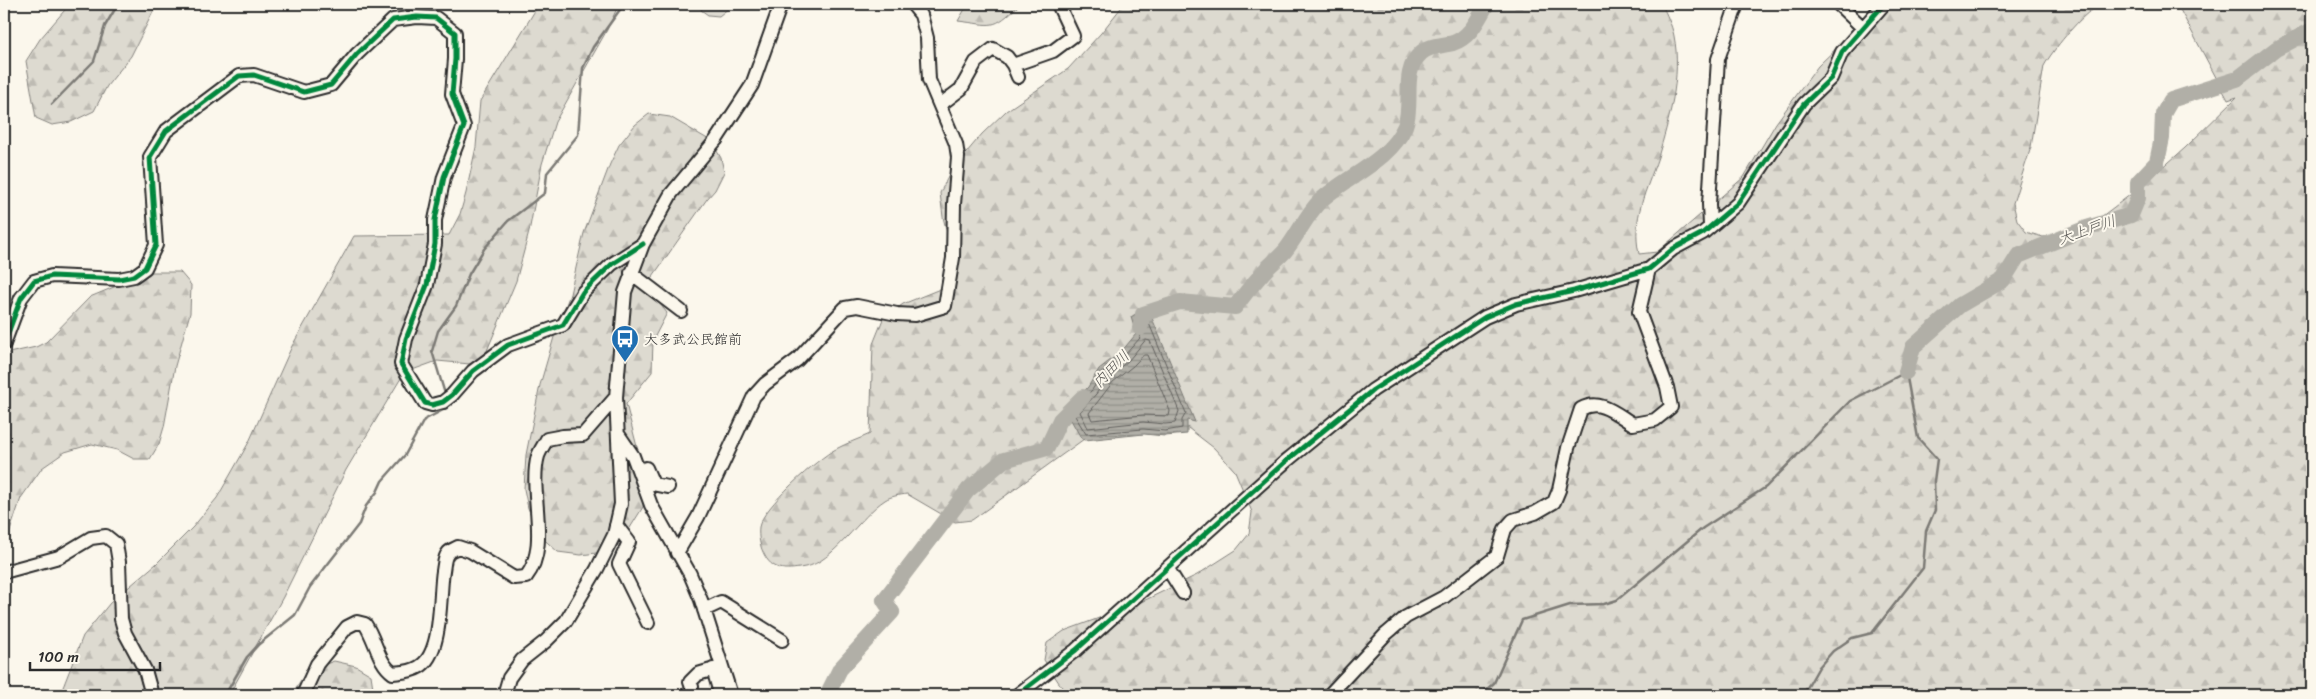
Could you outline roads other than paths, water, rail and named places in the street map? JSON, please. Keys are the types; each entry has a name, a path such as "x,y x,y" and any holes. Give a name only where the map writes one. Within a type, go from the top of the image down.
{"street":[{"path":"504,695 510,678 522,660 546,641 566,621 597,569 614,535 621,504 616,397 625,292 643,244 671,194 716,140 752,85 781,4"},
{"path":"676,553 698,517 754,396 765,384 797,360 845,308 857,306 897,314 915,315 945,306 953,258 954,204 958,157 956,144 929,80 927,38 921,15 912,4"},
{"path":"940,105 960,89 976,62 993,49 1007,57 1015,71 1053,51 1073,36 1058,4"},
{"path":"1710,226 1709,204 1718,59 1737,4"},
{"path":"1838,4 1862,27"},
{"path":"1016,695 1076,650 1316,436 1373,390 1437,347 1485,317 1516,304 1574,291 1649,269 1673,249 1704,233 1738,203 1804,104 1831,78 1842,52 1884,4"},
{"path":"4,344 21,298 34,281 52,276 120,279 134,276 145,268 156,245 150,157 166,131 239,76 254,75 304,92 331,85 357,54 393,20 417,17 436,18 455,33 452,94 464,126 444,177 435,220 435,244 427,284 406,339 401,364 425,403 432,405 447,399 473,372 508,345 563,326 583,292 612,264 643,244"},
{"path":"1329,695 1385,634 1406,617 1444,597 1497,556 1505,529 1513,520 1535,513 1554,502 1581,409 1590,404 1604,406 1632,424 1655,420 1671,407 1667,387 1639,312 1649,269"},
{"path":"632,273 681,311"},
{"path":"303,695 317,664 347,627 357,622 365,624 374,637 384,667 393,673 406,672 421,666 430,655 439,627 440,593 445,558 448,552 458,547 470,550 514,578 526,577 534,568 538,527 536,466 538,454 548,439 583,435 616,397"},
{"path":"617,432 629,450 651,505 676,553 690,574 704,610 725,694"},
{"path":"629,450 639,450 652,484 668,486"},
{"path":"616,525 629,542 619,564 648,623"},
{"path":"4,572 59,558 91,538 106,536 116,544 119,562 121,619 125,633 145,670 152,695"},
{"path":"1168,569 1182,593"},
{"path":"704,610 722,602 782,640"},
{"path":"692,686 690,682 694,677 717,668"}],"water":[{"path":"1147,306 1195,422 1187,420 1187,434 1165,436 1144,434 1085,440 1080,436 1066,411 1088,387 1099,369 1121,352 1136,334 1131,317"}],"waterway":[{"path":"52,104 94,61 105,26 118,4"},
{"path":"445,394 432,351 438,331 456,306 469,274 484,249 508,221 545,193 547,173 578,135 583,68 593,47 624,4"},
{"name":"内田川","path":"1140,328 1143,314 1180,302 1235,307 1264,272 1285,251 1310,212 1320,201 1379,159 1398,138 1405,126 1407,117 1411,69 1421,53 1432,47 1453,43 1465,36 1487,4"},
{"name":"大上戸川","path":"1906,372 1913,347 1960,305 2003,280 2018,256 2087,228 2131,215 2138,198 2138,182 2157,162 2162,138 2163,114 2171,100 2237,79 2276,49 2312,30"},
{"path":"1480,695 1494,683 1522,620 1570,605 1604,604 1617,600 1703,528 1766,487 1850,401 1906,372 1918,438 1937,459 1934,481 1935,510 1926,531 1923,568 1872,633 1852,638 1833,651 1819,667 1803,695"},
{"name":"内田川","path":"827,695 840,669 892,612 884,600 968,490 1004,460 1047,448 1060,420 1083,397"},
{"path":"225,695 247,657 259,644 295,615 310,587 359,524 366,506 377,492 382,481 405,455 424,420 447,408 446,405"}],"place":[{"name":"大多武公民館前","path":"625,363"}]}
